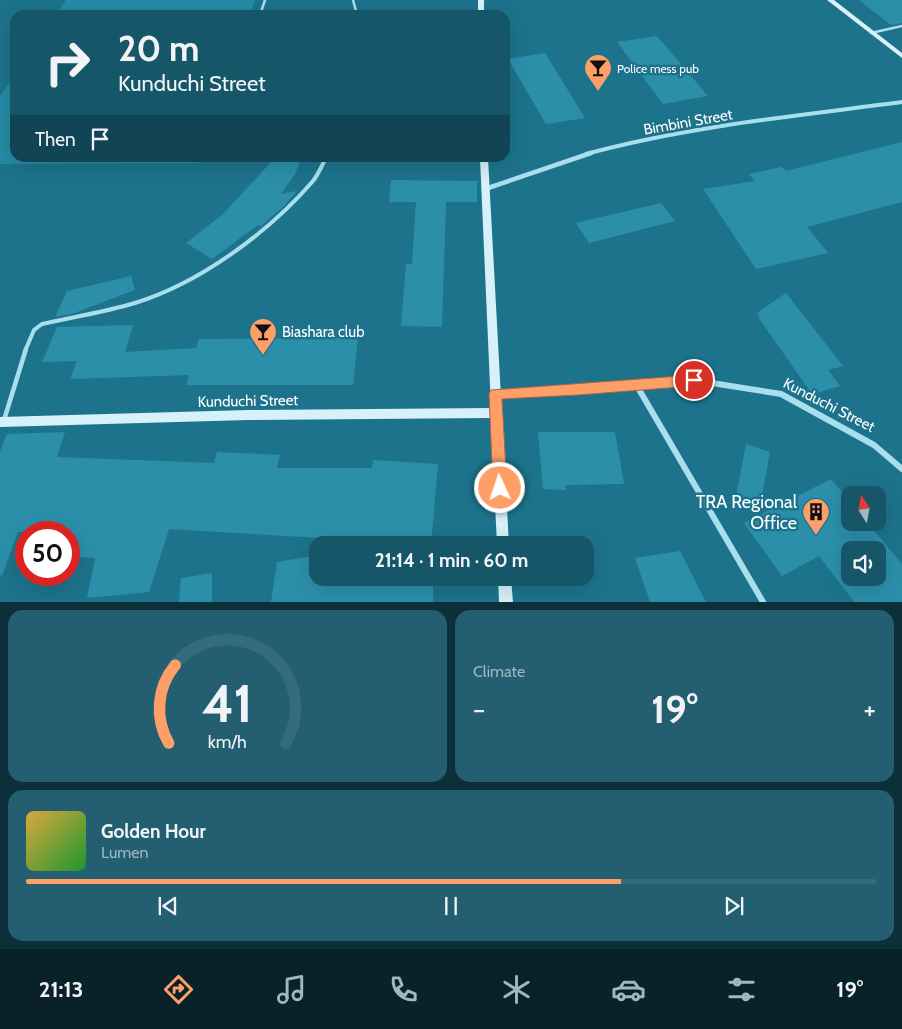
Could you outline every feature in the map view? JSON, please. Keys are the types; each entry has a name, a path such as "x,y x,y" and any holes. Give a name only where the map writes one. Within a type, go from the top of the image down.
{"main road":[{"path":"830,0 902,56"},
{"path":"484,162 503,536"},
{"name":"Kunduchi Street","path":"2,422 248,415 496,413"},
{"path":"505,586 506,602"}],"street":[{"name":"Bimbini Street","path":"484,190 545,166 623,145 752,122 902,102"},
{"name":"Kunduchi Street","path":"495,394 636,386 694,380 781,394 874,445 902,469"},
{"path":"636,386 763,602"}],"lane":[{"path":"871,32 902,26"},
{"path":"2,422 29,338 34,330 42,324 55,320 135,303 174,288 220,261 265,228 314,180 324,162"}],"shaded area":[{"path":"66,0 255,0 252,10 59,10"},
{"path":"10,82 10,162 199,162 0,164 0,96"}],"building":[{"path":"859,0 902,0 902,23 891,25"},
{"path":"657,36 708,96 663,104 617,42"},
{"path":"545,53 585,118 546,124 510,62 510,59"},
{"path":"902,142 902,202 807,227 828,253 756,269 703,189 755,181 749,174 781,167 786,171"},
{"path":"271,162 300,162 295,174 281,194 297,191 284,206 261,226 258,225 212,259 186,243 222,215"},
{"path":"391,180 477,181 477,202 446,202 442,327 401,326 406,264 412,264 416,202 389,202"},
{"path":"661,203 675,221 589,243 576,223"},
{"path":"131,276 135,290 72,314 55,317 67,291"},
{"path":"786,293 843,366 828,370 840,386 812,394 758,317 760,317 757,313"},
{"path":"133,325 125,352 196,348 199,339 358,338 353,385 186,385 189,375 70,379 77,361 42,362 57,327"},
{"path":"65,432 57,457 214,463 217,452 280,455 277,468 372,468 373,460 438,464 432,536 309,537 169,529 149,592 87,598 95,558 80,557 80,521 15,521 15,540 2,576 0,575 0,452 7,434"},
{"path":"538,432 615,432 624,484 565,485 566,490 543,489"},
{"path":"746,444 770,452 760,506 736,496"},
{"name":"TRA Regional Office","path":"831,479 841,491 841,531 874,531 883,541 841,541 841,585 819,556 782,576 744,523"},
{"name":"TRA Regional Office","path":"886,545 902,564 902,602 854,602 842,586 886,586"},
{"path":"680,551 706,602 650,602 635,558"},
{"path":"309,557 309,586 433,586 433,602 271,602 277,562"},
{"path":"212,573 212,602 179,602 181,578"}],"place":[{"name":"Police mess pub","path":"598,92"},
{"name":"Biashara club","path":"263,356"},
{"name":"TRA Regional Office","path":"816,536"}],"route":[{"path":"500,488 495,394 636,386 694,380"}]}
